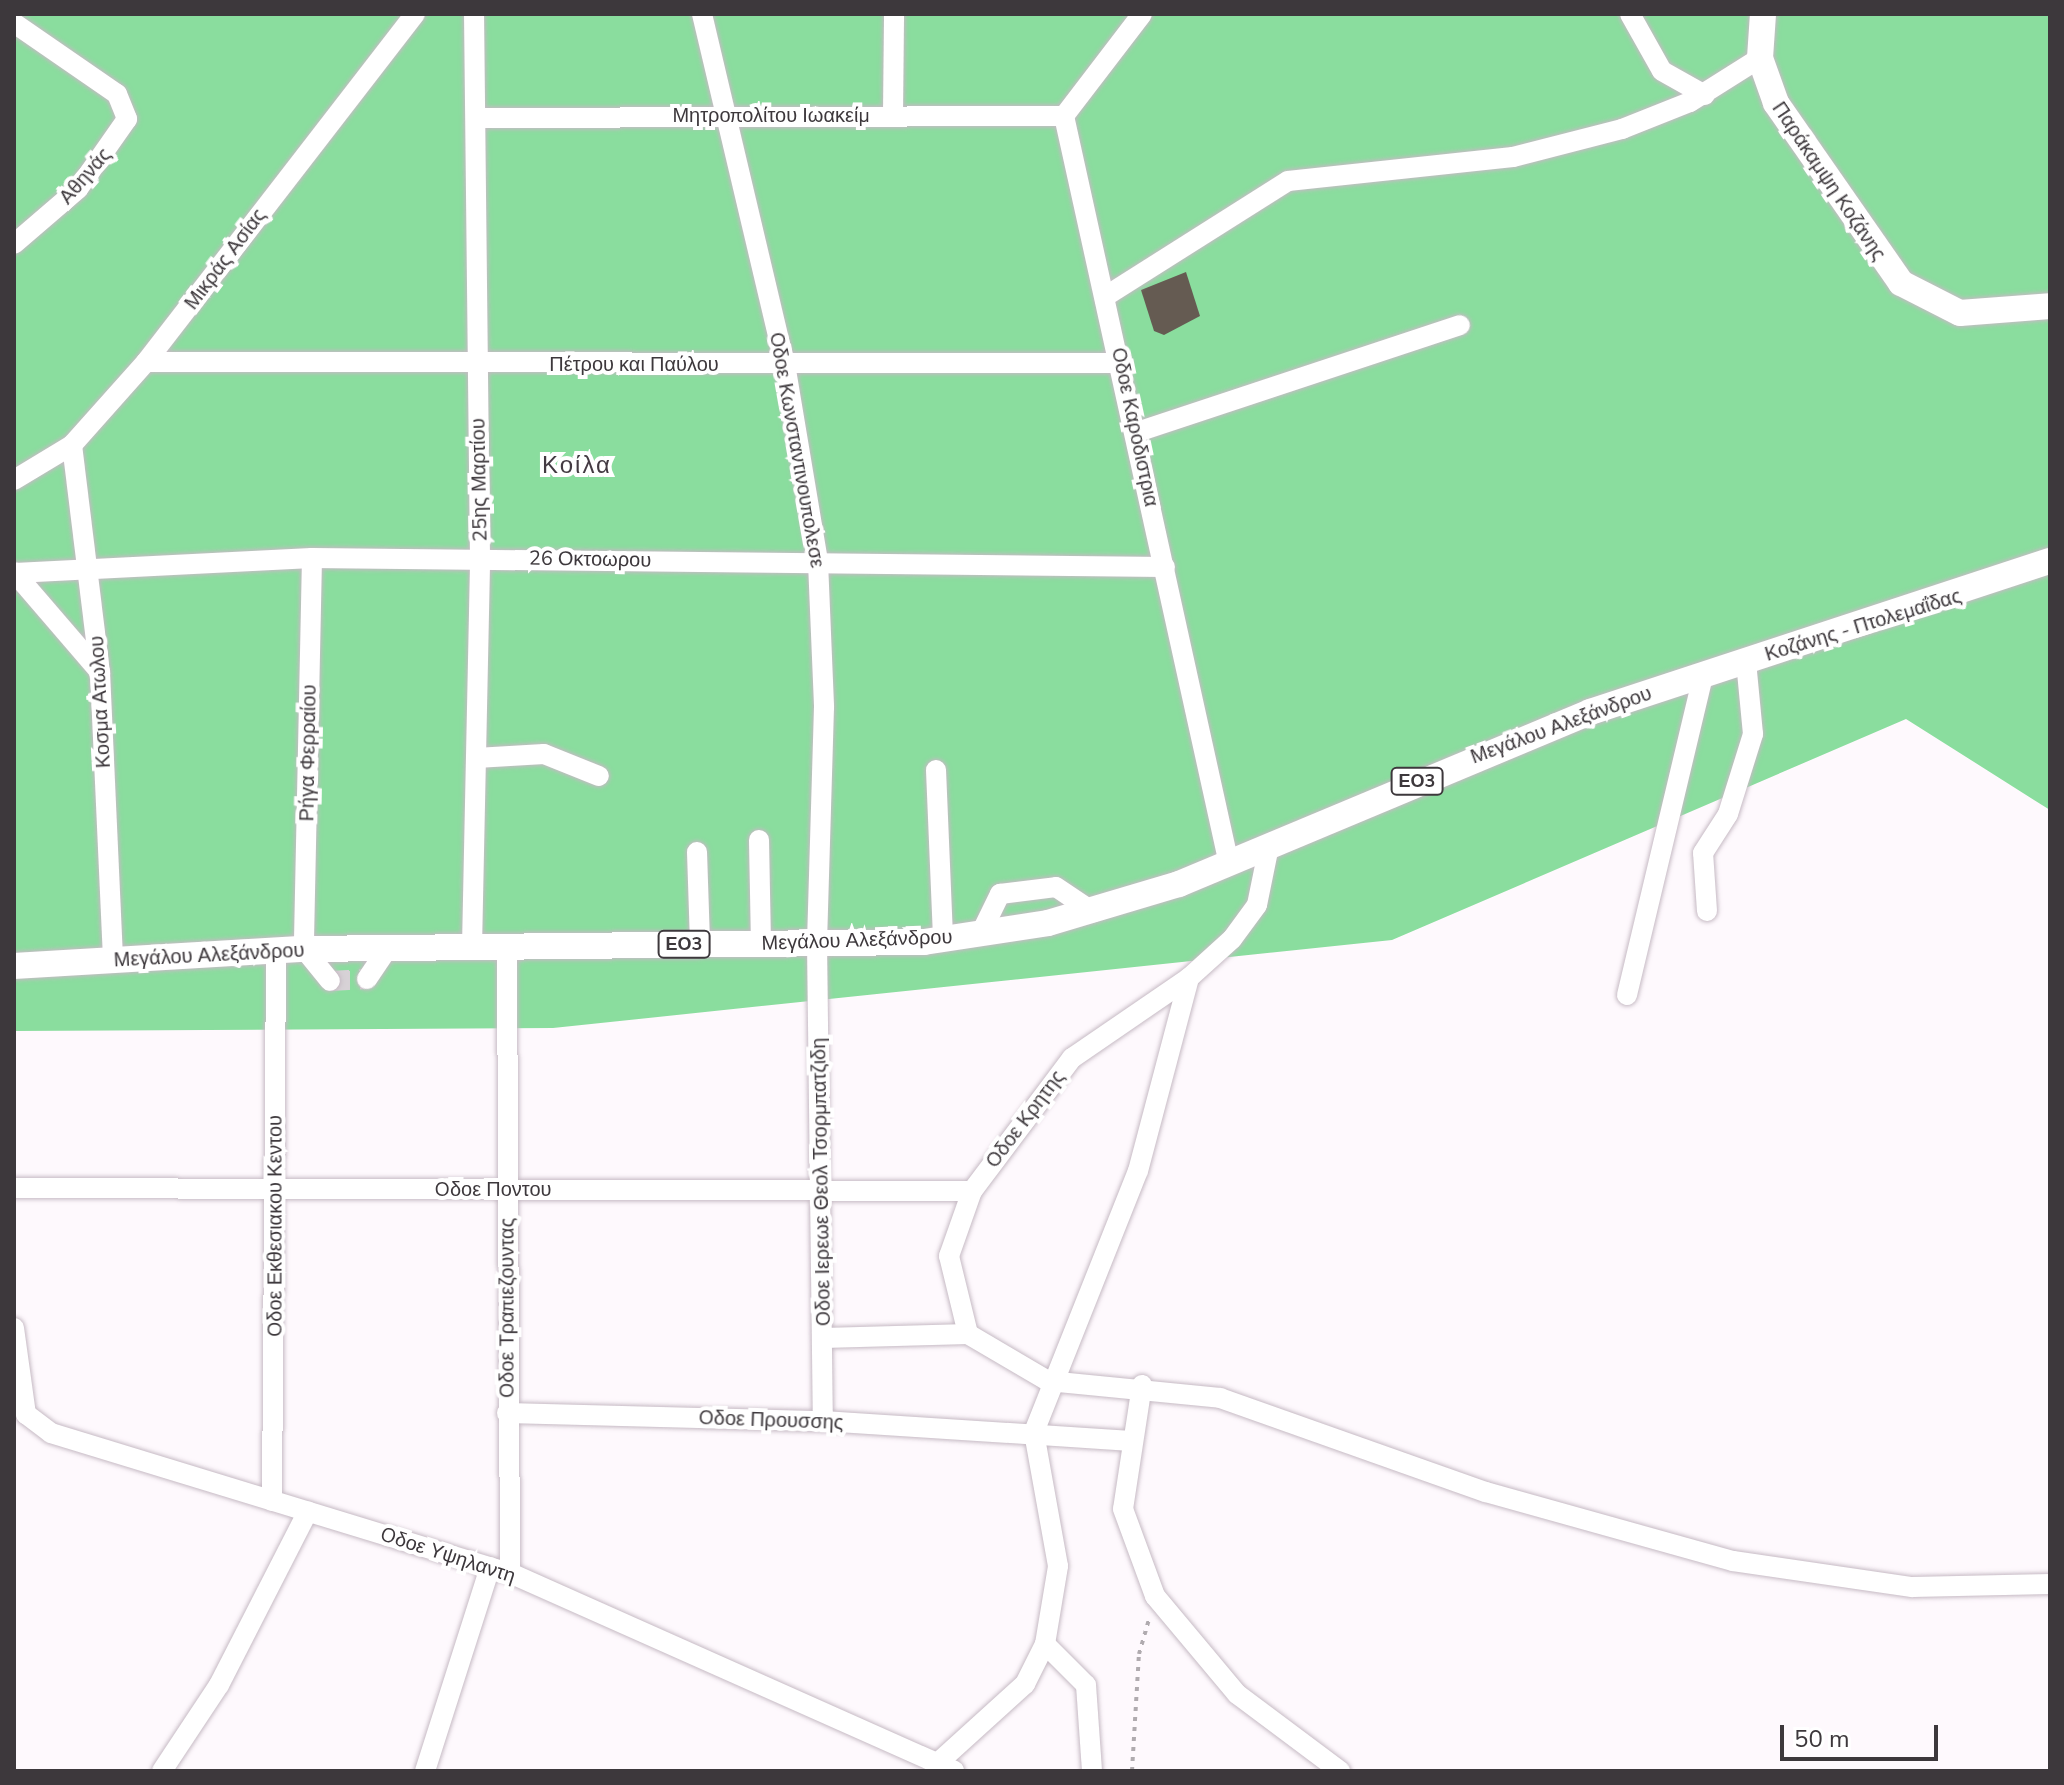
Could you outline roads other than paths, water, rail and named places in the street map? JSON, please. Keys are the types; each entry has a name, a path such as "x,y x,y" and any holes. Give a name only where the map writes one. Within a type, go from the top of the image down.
{"main road":[{"name":"Παράκαμψη Κοζάνης","path":"1763,14 1760,58 1784,116 1901,283 1960,313 2050,306"},
{"name":"Κοζάνης - Πτολεμαΐδας","path":"1746,661 1980,590 2050,561"},
{"name":"Κοζάνης - Πτολεμαΐδας","path":"1980,590 2050,578"},
{"name":"Μεγάλου Αλεξάνδρου","path":"14,969 304,949 943,940 980,935 1093,912 1229,864 1492,748 1746,661"}],"street":[{"name":"Μικράς Ασίας","path":"14,480 72,445 146,362 415,14"},
{"name":"25ης Μαρτίου","path":"472,947 480,557 478,118 474,14"},
{"name":"Oδοε Κωνσταντινουπολεσε","path":"702,14 785,364 818,562 824,707 817,942"},
{"path":"893,114 894,14"},
{"path":"1064,116 1142,14"},
{"path":"1630,14 1662,71 1705,95"},
{"name":"Αθηνάς","path":"14,23 117,94 124,130 78,189 14,244"},
{"path":"1106,296 1288,181 1513,157 1622,129 1705,95 1760,58"},
{"name":"Μητροπολίτου Ιωακείμ","path":"478,118 725,114 1064,116"},
{"name":"Oδοε Καροδιστρια","path":"1064,116 1122,363 1229,864"},
{"path":"1137,432 1460,325"},
{"name":"Πέτρου και Παύλου","path":"146,362 1122,363"},
{"name":"Κοσμα Ατωλου","path":"72,445 90,568 100,672 113,960"},
{"name":"26 Οκτοωρου","path":"15,572 312,558 480,557 1165,567"},
{"name":"Ρήγα Φερραίου","path":"304,949 312,558"},
{"path":"15,572 100,672"},
{"path":"1707,911 1703,853 1728,814 1753,734 1746,661"},
{"path":"1627,995 1703,675"},
{"path":"476,758 544,754 599,776"},
{"path":"936,770 943,940"},
{"path":"759,840 761,943"},
{"name":"Oδοε Κρητης","path":"968,1334 956,1306 949,1256 972,1191 1072,1058 1189,978 1257,905 1269,846"},
{"path":"697,852 700,944"},
{"path":"980,935 1000,894 1056,887 1093,912"},
{"name":"Oδοε Ιερεωε Θεολ Τσορμπατζιδη","path":"817,942 823,1190 823,1421"},
{"name":"Oδοε Τραπιεζουντας","path":"507,946 510,1573"},
{"path":"304,949 330,981"},
{"path":"367,979 387,949"},
{"name":"Oδοε Εκθεσιακου Κεντου","path":"272,1501 276,951"},
{"path":"947,1766 1025,1684 1045,1644 1058,1566 1034,1432 1048,1381 1138,1171 1189,978"},
{"name":"Oδοε Ποντου","path":"14,1188 972,1191"},
{"name":"Oδοε Υψηλαντη","path":"14,1328 21,1395 37,1426 510,1573 947,1766"},
{"path":"824,1338 968,1334 1048,1381 1142,1385 1220,1398 1486,1492 1733,1561 1912,1587 2050,1584"},
{"path":"1142,1385 1123,1509 1155,1596 1237,1694 1340,1771"},
{"name":"Oδοε Προυσσης","path":"507,1413 823,1421 1034,1432 1131,1441"},
{"path":"162,1771 219,1685 308,1511"},
{"path":"425,1771 490,1567"},
{"path":"1045,1644 1086,1685 1092,1771"}],"tunnel":[{"path":"330,981 367,979"}],"district":[{"name":"Κοίλα","path":"577,466"}]}
